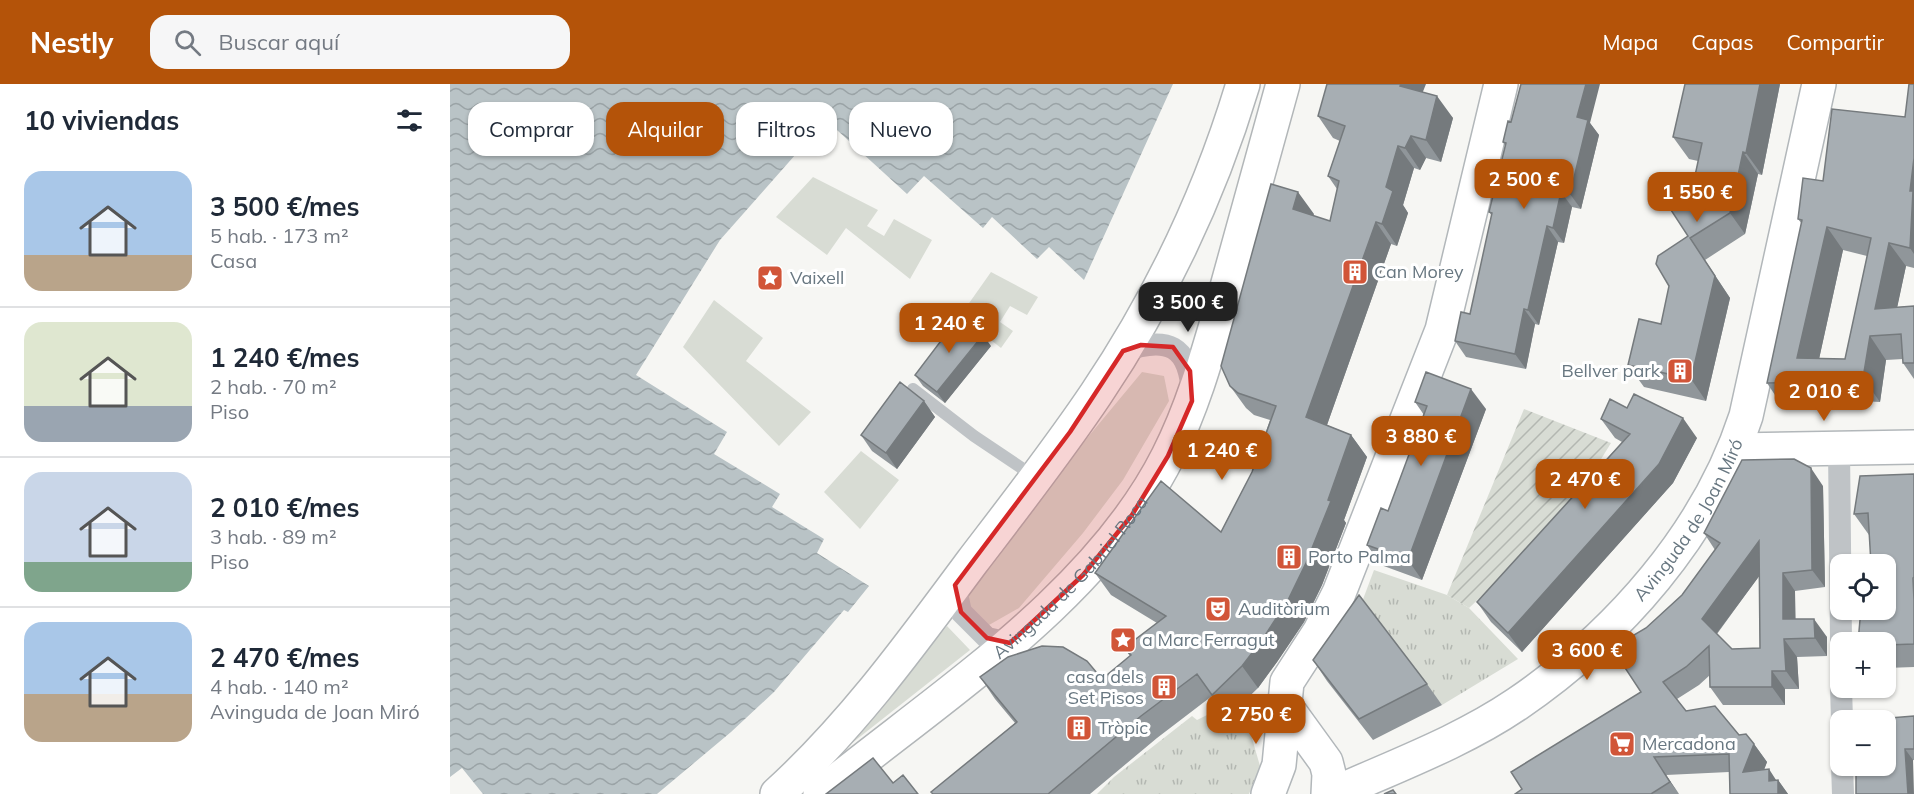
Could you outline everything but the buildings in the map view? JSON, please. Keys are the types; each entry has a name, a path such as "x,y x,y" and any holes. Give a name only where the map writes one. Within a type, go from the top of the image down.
{"main road":[{"path":"777,794 828,743 868,697 955,585 1092,400 1123,351 1182,241 1215,165 1243,84"},
{"name":"Avinguda de Gabriel Roca","path":"820,794 1010,643 1083,575 1132,515 1168,456 1192,401 1215,329 1283,84"},
{"path":"1268,794 1279,765 1287,682 1320,631 1339,593 1442,330 1501,84"},
{"name":"Avinguda de Joan Miró","path":"1333,794 1438,747 1517,704 1580,654 1657,575 1708,502 1735,450 1746,416 1819,84"},
{"path":"1735,450 1914,447"},
{"path":"1284,704 1326,762 1329,774 1328,794"}],"street":[{"path":"1123,351 1142,345 1173,346 1183,355 1190,371 1192,401"},
{"path":"1839,447 1841,632"},
{"path":"955,585 961,612 987,638 995,642 1010,643"},
{"path":"1842,776 1843,794"}],"lane":[{"path":"913,389 974,436 1036,477"}],"highlighted area":[{"path":"1141,345 1173,347 1190,371 1192,401 1168,456 1132,515 1083,575 1010,643 987,638 961,612 955,585 1070,432 1123,351"}],"green space":[{"path":"813,177 878,210 867,226 884,236 894,219 932,240 910,279 846,228 827,255 776,217"},
{"path":"991,272 1038,297 1027,315 1010,306 1000,322 1013,331 1001,348 960,316"},
{"path":"714,300 763,338 746,361 811,412 779,446 683,347"},
{"path":"1142,372 1164,376 1169,401 1123,480 1083,533 1019,608 982,629 962,599 1044,490"},
{"path":"1524,409 1611,443 1566,516 1469,608 1447,595"},
{"path":"861,451 899,480 860,529 824,492"},
{"path":"1374,570 1447,595 1469,608 1518,659 1442,705 1362,602"},
{"path":"947,626 970,650 847,747"},
{"path":"1221,708 1226,720 1245,714 1260,766 1249,794 1097,794 1114,777 1192,716 1197,720"}],"water":[{"path":"450,84 1173,84 1084,280 1049,247 1037,259 992,217 983,228 924,176 907,194 865,156 953,156 953,102 849,102 849,141 837,130 837,102 736,102 736,156 794,156 720,240 636,375 727,432 714,454 780,494 772,507 824,539 817,553 869,586 848,612 844,610 774,692 731,732 657,794 483,794 462,768 450,777"}],"place":[{"name":"Can Morey","path":"1355,272"},
{"name":"Vaixell","path":"770,278"},
{"name":"Bellver park","path":"1680,371"},
{"name":"Porto Palma","path":"1289,557"},
{"name":"Auditòrium","path":"1218,609"},
{"name":"a Marc Ferragut","path":"1123,640"},
{"name":"casa dels Set Pisos","path":"1164,687"},
{"name":"Tròpic","path":"1079,728"},
{"name":"Mercadona","path":"1622,744"}]}
